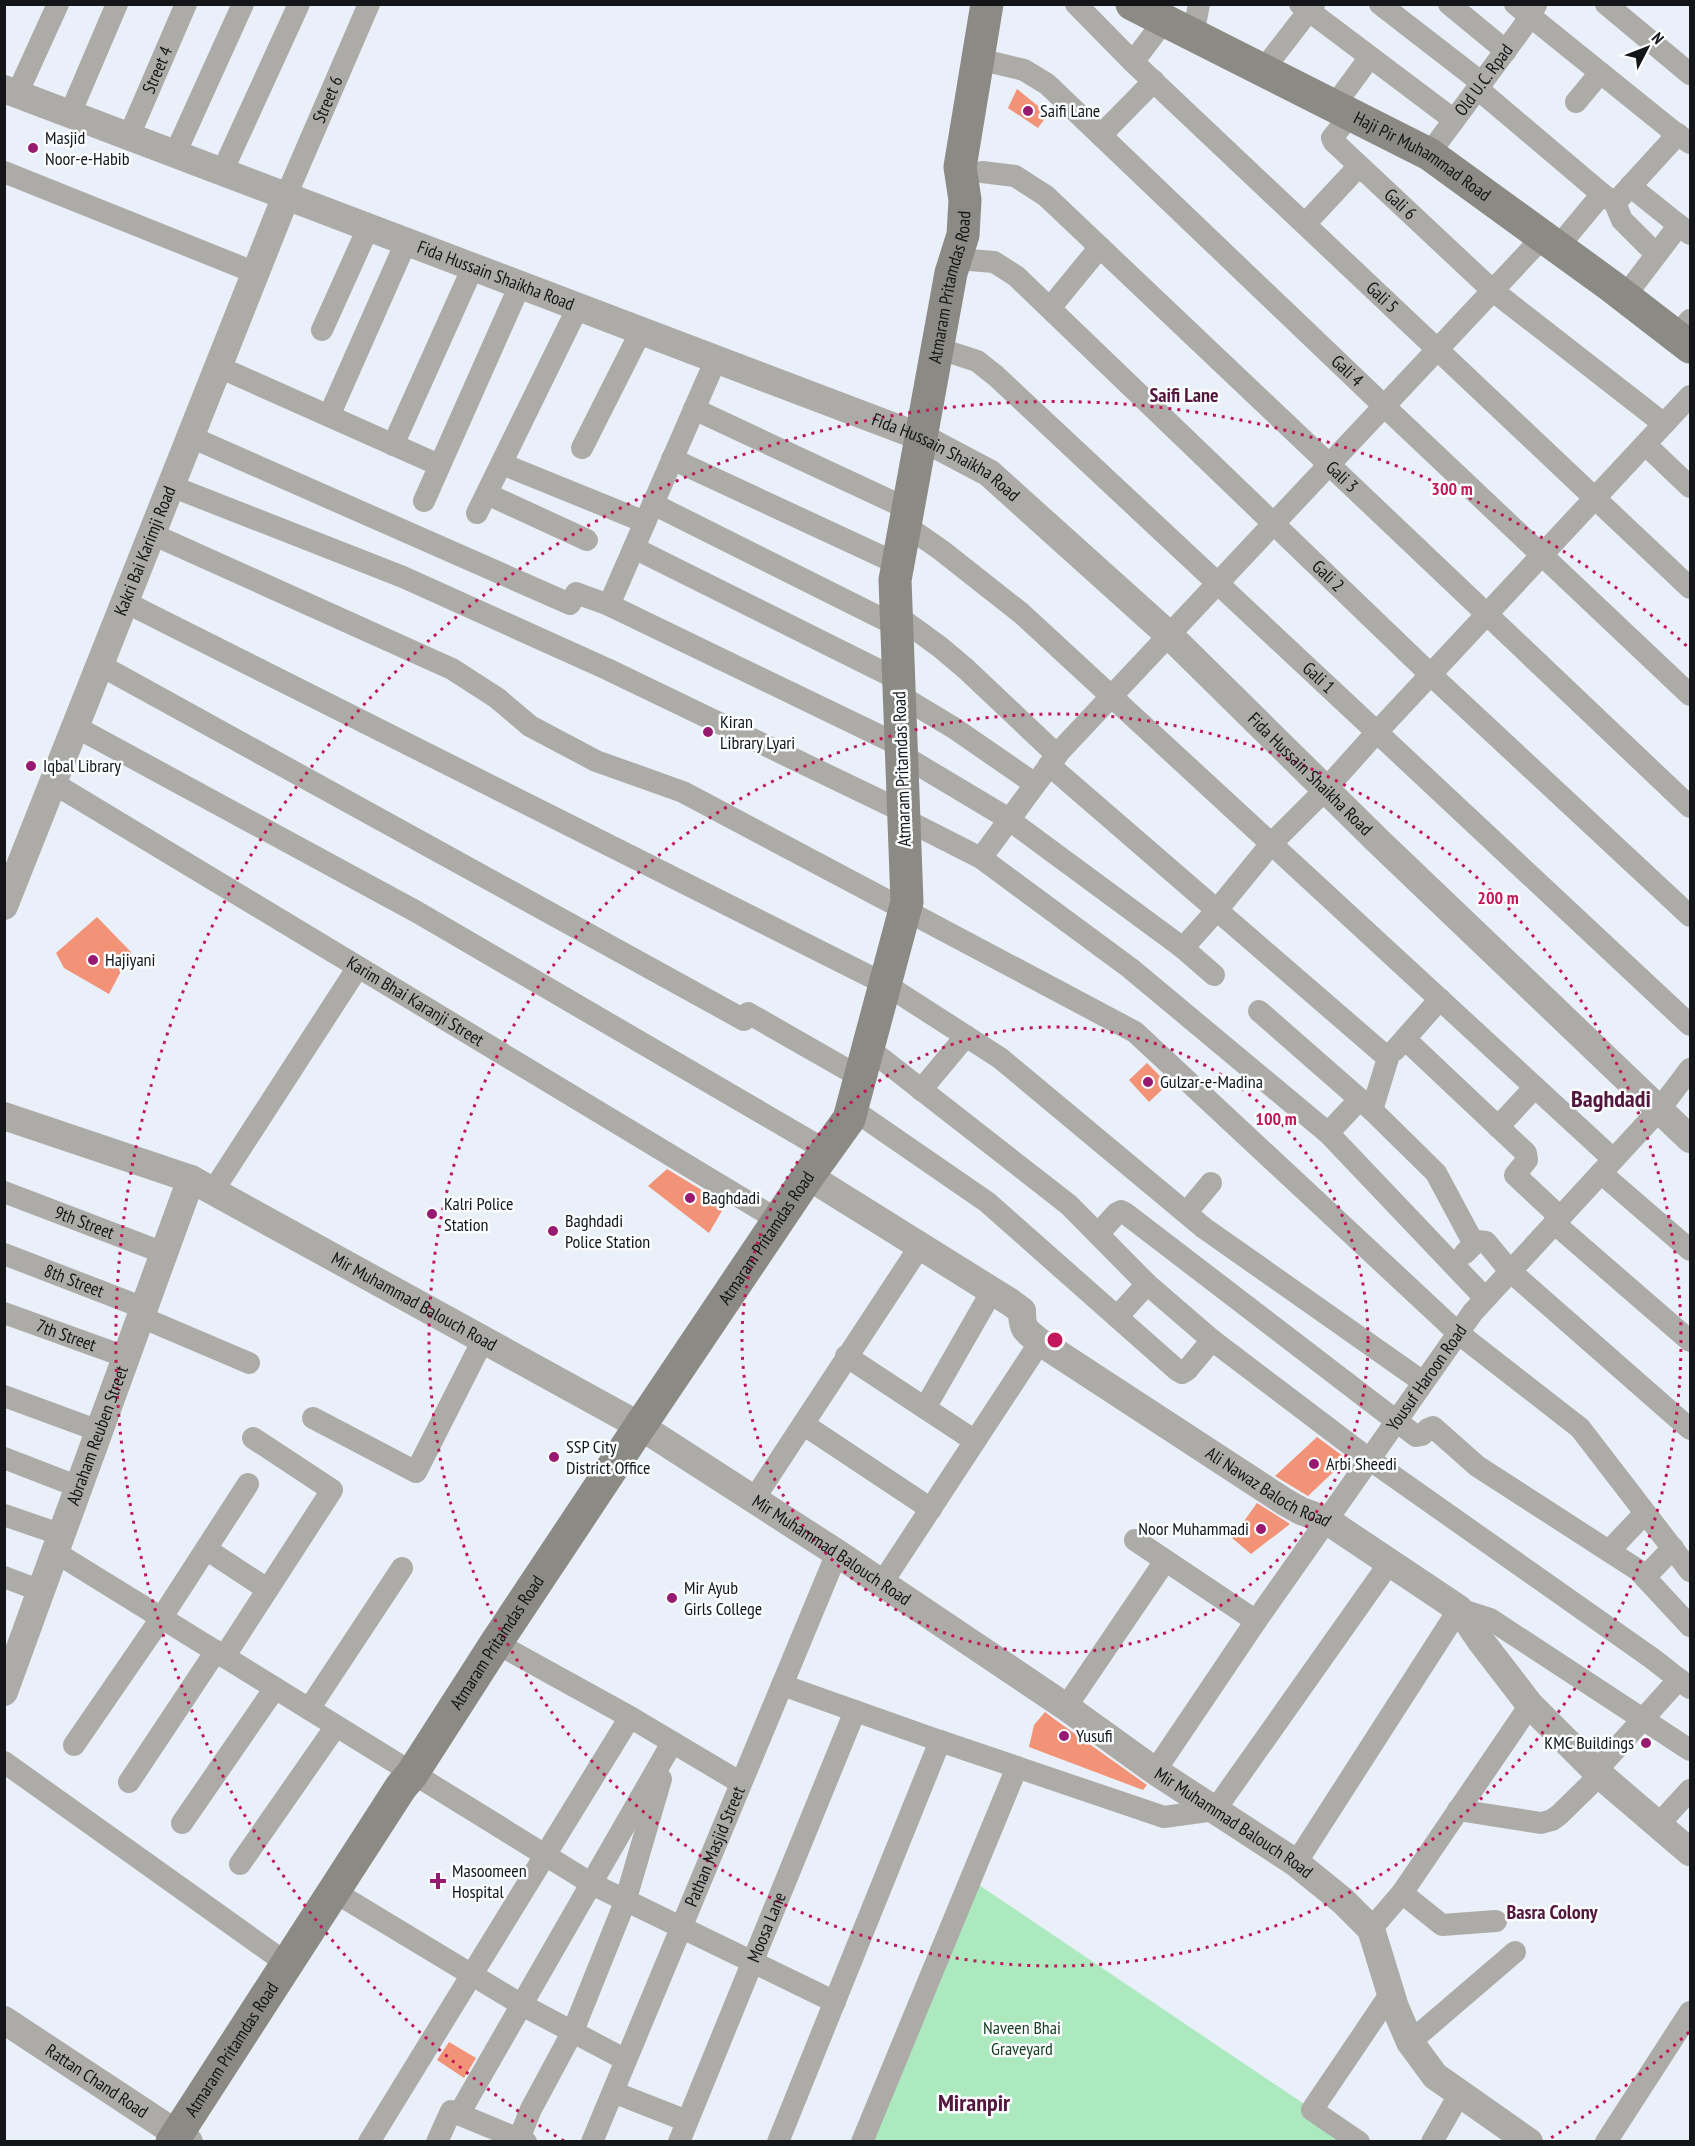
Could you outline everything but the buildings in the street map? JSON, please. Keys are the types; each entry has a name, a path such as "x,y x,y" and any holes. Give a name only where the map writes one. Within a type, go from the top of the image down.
{"main road":[{"name":"Atmaram Pritamdas Road","path":"974,186 960,167 987,4"},
{"name":"Atmaram Pritamdas Road","path":"179,2139 286,1963 401,1787 412,1774 496,1643 778,1220 849,1119 908,902 895,580 951,273 957,259 974,186 1005,4"},
{"name":"Haji Pir Muhammad Road","path":"1132,4 1164,21 1196,20 1263,70 1429,154 1625,296 1686,334"}],"street":[{"path":"11,92 57,4"},
{"path":"70,114 117,4"},
{"name":"Street 4","path":"129,136 186,4"},
{"path":"174,154 243,4"},
{"path":"222,172 298,4"},
{"name":"Street 6","path":"286,196 369,4"},
{"name":"Gali 5","path":"1076,4 1133,62 1690,588"},
{"path":"1380,4 1480,86 1609,198 1622,220 1656,254"},
{"path":"1449,4 1506,51"},
{"path":"1606,4 1690,74"},
{"path":"1263,70 1308,7 1454,120"},
{"path":"981,858 1053,760 1492,290 1550,242 1609,198 1630,186 1684,139 1599,73 1527,9"},
{"name":"Old U.C. Rpad","path":"1429,154 1506,51 1527,9"},
{"path":"1133,62 1164,21"},
{"path":"1342,110 1370,57"},
{"name":"Gali 4","path":"995,63 1024,70 1047,84 1690,695"},
{"path":"1576,102 1599,73"},
{"path":"1101,135 1154,81"},
{"name":"Fida Hussain Shaikha Road","path":"11,92 921,437 989,473 1169,635 1325,790 1690,1140"},
{"name":"Gali 6","path":"1342,110 1332,138 1334,142 1492,290 1681,414"},
{"path":"1305,224 1359,166"},
{"path":"4,172 256,273"},
{"name":"Gali 3","path":"974,186 1015,176 1046,196 1690,807"},
{"path":"1625,296 1656,254 1685,230 1630,186"},
{"name":"Kakri Bai Karimji Road","path":"4,906 286,196"},
{"path":"322,330 368,228"},
{"path":"328,416 406,242"},
{"path":"1050,308 1100,247"},
{"name":"Gali 2","path":"957,259 994,262 1016,276 1431,675 1690,916"},
{"path":"393,445 473,267"},
{"path":"424,501 520,285"},
{"path":"578,307 482,503 587,540"},
{"path":"582,448 641,331"},
{"name":"Gali 1","path":"937,348 977,361 996,376 1219,582 1376,733 1690,1025"},
{"path":"609,606 716,359"},
{"path":"219,367 439,465"},
{"path":"694,409 906,517 941,550 1021,613 1534,1087 1607,1166 1690,1250"},
{"path":"1183,948 1271,844 1325,790 1646,445 1681,414"},
{"path":"191,437 570,604 576,593 609,606 902,750 1009,820 1183,948 1214,975"},
{"path":"1646,445 1690,487"},
{"path":"672,459 898,564"},
{"path":"502,464 649,513 896,620 940,647 966,669 1053,760 1217,910 1388,1058"},
{"path":"171,486 403,578 607,669 904,815 981,858 1130,968 1328,1133 1485,1298"},
{"path":"152,534 452,669 497,698 530,726 596,760 683,792 1135,1032 1458,1332 1580,1428 1690,1571"},
{"path":"634,548 899,688 1035,784"},
{"path":"125,602 885,984 1000,1058 1186,1213 1423,1382"},
{"path":"100,664 744,1020 748,1013 921,1090 1068,1205 1147,1284 1212,1340 1369,1459 1653,1659 1685,1684 1644,1718 1598,1773 1552,1820 1541,1822 1458,1810"},
{"path":"76,727 417,912 817,1164"},
{"name":"Karim Bhai Karanji Street","path":"53,783 778,1220"},
{"path":"202,1185 358,967"},
{"path":"1328,1133 1366,1104 1388,1058 1440,999"},
{"path":"1259,1011 1366,1104 1436,1173 1474,1244"},
{"path":"921,1090 966,1036"},
{"path":"1405,1039 1528,1157 1516,1173 1516,1177 1557,1220 1690,1341"},
{"name":"Yousuf Haroon Road","path":"1155,1771 1256,1621 1458,1332 1485,1298 1659,1110 1690,1069"},
{"path":"1498,1127 1534,1087"},
{"path":"852,1109 987,1202 1182,1372 1187,1370 1212,1340"},
{"name":"Mir Muhammad Balouch Road","path":"4,1116 202,1185 640,1426 837,1553 1066,1707 1155,1771 1296,1863 1343,1901 1371,1929 1391,1993 1410,2042 1435,2076 1460,2093 1513,2137"},
{"name":"Ali Nawaz Baloch Road","path":"817,1164 920,1246 1022,1311 1022,1325 1025,1331 1040,1342 1285,1502 1301,1511 1326,1520 1460,1609 1480,1640 1530,1705 1598,1773 1690,1852"},
{"path":"1186,1213 1211,1183"},
{"name":"Abraham Reuben Street","path":"8,1674 41,1591 164,1253 202,1185"},
{"name":"9th Street","path":"4,1192 164,1253"},
{"path":"1098,1234 1118,1213 1121,1211 1125,1213 1416,1436 1422,1435 1433,1427 1477,1466 1638,1570 1690,1626"},
{"path":"1452,1264 1477,1241 1486,1242 1510,1271 1690,1428"},
{"path":"754,1499 920,1246"},
{"name":"8th Street","path":"4,1254 142,1312 249,1363"},
{"path":"1117,1317 1147,1284"},
{"path":"926,1408 992,1291"},
{"name":"7th Street","path":"4,1313 126,1357"},
{"path":"313,1418 416,1472 483,1340"},
{"path":"882,1583 1040,1342"},
{"path":"846,1356 975,1442"},
{"path":"4,1396 99,1431"},
{"path":"803,1424 931,1509"},
{"path":"129,1782 267,1589 332,1490 253,1438"},
{"path":"4,1458 79,1486"},
{"path":"74,1745 162,1617 248,1484"},
{"path":"1609,1551 1646,1513"},
{"path":"4,1515 58,1544 162,1617 220,1654 592,1884 835,2001"},
{"path":"1135,1540 1256,1621"},
{"path":"1645,1577 1672,1548"},
{"path":"206,1549 267,1589"},
{"name":"Pathan Masjid Street","path":"592,2142 837,1553"},
{"path":"1066,1707 1165,1561"},
{"path":"782,1685 1164,1816 1215,1810 1390,1562"},
{"path":"309,1709 402,1568"},
{"path":"4,1577 41,1591"},
{"path":"1296,1863 1460,1609 1490,1619 1690,1750"},
{"path":"496,1643 741,1783"},
{"path":"182,1823 275,1688"},
{"path":"1371,1929 1402,1893 1530,1705"},
{"name":"Moosa Lane","path":"683,2131 855,1711"},
{"path":"369,2142 630,1718"},
{"path":"240,1864 336,1726"},
{"path":"778,2142 940,1741"},
{"path":"459,2114 672,1743"},
{"path":"437,2142 452,2111 523,2140 531,2109 573,2031 626,1902 672,1743"},
{"path":"4,1762 286,1963"},
{"path":"862,2142 1017,1767"},
{"path":"1658,1825 1690,1790"},
{"path":"333,1892 471,1976 626,2060"},
{"path":"1402,1893 1442,1925 1496,1921"},
{"path":"1410,2042 1515,1952"},
{"path":"1359,2142 1312,2110 1391,1993"},
{"path":"1606,2142 1690,2012"},
{"name":"Rattan Chand Road","path":"4,2020 179,2139"},
{"path":"613,2092 683,2131"},
{"path":"1432,2142 1460,2093"}],"green space":[{"name":"Naveen Bhai Graveyard","path":"976,1883 1359,2141 865,2142"}],"place":[{"name":"Saifi Lane","path":"1028,111"},
{"name":"Masjid Noor-e-Habib","path":"33,148"},
{"name":"Kiran Library Lyari","path":"708,732"},
{"name":"Iqbal Library","path":"31,766"},
{"name":"Hajiyani","path":"93,960"},
{"name":"Gulzar-e-Madina","path":"1148,1082"},
{"name":"Baghdadi","path":"690,1198"},
{"name":"Kalri Police Station","path":"432,1214"},
{"name":"Baghdadi Police Station","path":"553,1231"},
{"name":"SSP City District Office","path":"554,1457"},
{"name":"Arbi Sheedi","path":"1314,1464"},
{"name":"Noor Muhammadi","path":"1261,1529"},
{"name":"Mir Ayub Girls College","path":"672,1598"},
{"name":"Yusufi","path":"1064,1736"},
{"name":"KMC Buildings","path":"1646,1743"},
{"name":"Masoomeen Hospital","path":"438,1881"}],"district":[{"name":"Saifi Lane","path":"1184,395"},
{"name":"Baghdadi","path":"1611,1099"},
{"name":"Basra Colony","path":"1552,1912"},
{"name":"Miranpir","path":"974,2103"}]}
